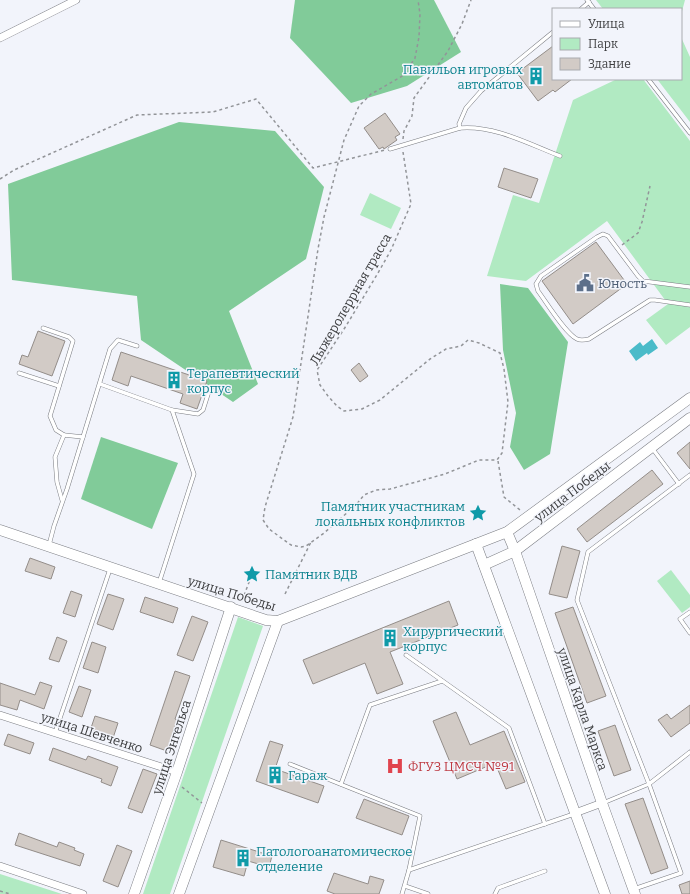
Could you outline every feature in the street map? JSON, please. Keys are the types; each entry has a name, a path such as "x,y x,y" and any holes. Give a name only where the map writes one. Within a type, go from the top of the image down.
{"main road":[{"name":"улица Победы","path":"0,530 266,620 278,621 506,532 690,398"},
{"name":"улица Победы","path":"484,565 515,551 690,418"},
{"name":"улица Карла Маркса","path":"506,532 515,551 634,892"},
{"path":"476,544 605,894"},
{"name":"улица Энгельса","path":"134,894 176,776 231,607"},
{"path":"179,894 278,621"}],"street":[{"path":"0,38 76,0"},
{"name":"улица Шевченко","path":"0,715 176,776"},
{"path":"575,813 602,803"},
{"path":"0,866 83,894"}],"lane":[{"path":"460,128 459,124 466,108 481,91 552,33"},
{"path":"649,80 690,133"},
{"path":"390,149 460,128 474,127 503,134 560,156"},
{"path":"690,287 647,282 643,280 638,276 608,236 603,234 541,276 537,281 536,287 569,333 573,337 582,340 589,339 650,300 690,305"},
{"path":"43,328 69,337 73,341 50,416 56,430 64,435 83,437"},
{"path":"49,546 110,349 118,340 137,346"},
{"path":"19,373 59,386"},
{"path":"100,384 172,410 198,414 203,410 210,388"},
{"path":"159,583 194,474 172,410"},
{"path":"63,501 57,482 54,457 64,435"},
{"path":"651,447 679,484"},
{"path":"634,892 680,873 649,784 577,600 588,552 690,475"},
{"path":"55,733 111,567"},
{"path":"690,612 680,619 690,633"},
{"path":"406,655 509,728 545,824"},
{"path":"341,784 370,705 442,681"},
{"path":"602,803 649,784 690,752"},
{"path":"290,764 420,816 409,870 402,894"},
{"path":"409,870 575,813"},
{"path":"495,894 498,888 545,871"},
{"path":"405,886 428,894"}],"path":[{"name":"Лыжеролеррная трасса","path":"418,0 420,14 416,58 404,75 371,94 360,106 344,140 324,217 293,417 264,507 263,520 269,529 291,545 301,547 306,546 324,533 356,505 364,495 376,490 390,489 451,472 479,460 497,460 502,453 508,402 504,369 500,353 479,343 468,340 460,346 446,349 430,359 380,400 362,409 344,411 337,406 320,385 317,370 378,273 391,250 411,204 402,145 404,131 412,116 414,98 448,51 462,24 471,0"},
{"path":"0,179 14,170 137,115 213,112 256,99 313,168 390,149"},
{"path":"617,249 638,233 650,186"},
{"path":"497,460 504,497 520,510"},
{"path":"285,594 312,541"},
{"path":"242,601 252,574"},
{"path":"176,776 210,810"},
{"path":"0,891 10,894"}],"green space":[{"path":"295,0 434,0 461,52 407,86 351,103 290,38"},
{"path":"596,0 685,0 682,11 682,8 602,8"},
{"path":"682,39 690,57 690,122 658,80 682,80"},
{"path":"615,80 644,80 690,141 690,327 666,345 646,320 668,304 607,221 526,281 487,276 513,195 539,203 573,100"},
{"path":"179,122 275,131 324,187 306,259 229,311 258,384 233,402 141,340 137,296 12,280 8,184"},
{"path":"370,193 401,208 391,229 360,215"},
{"path":"500,284 528,288 568,342 550,454 524,470 510,447 516,413 503,350"},
{"path":"101,437 178,463 152,529 81,499"},
{"path":"671,570 690,595 690,607 682,613 657,581"},
{"path":"238,617 263,626 170,894 143,894"},
{"path":"0,874 62,894 0,894"}],"water":[{"path":"652,339 658,348 648,355 647,353 636,361 629,351 640,342 643,346"}],"building":[{"name":"Павильон игровых автоматов","path":"552,47 552,80 571,80 555,92 553,90 538,101 517,73"},
{"path":"385,113 400,134 395,137 397,140 384,149 383,147 379,149 364,128"},
{"path":"504,168 538,179 531,198 498,187"},
{"name":"Юность","path":"596,242 627,284 573,324 542,281"},
{"path":"38,331 65,341 52,376 19,364 22,355 28,357"},
{"name":"Терапевтический корпус","path":"121,352 207,381 197,409 180,403 183,394 131,376 128,386 112,380"},
{"path":"359,363 368,376 360,382 351,370"},
{"path":"690,442 690,469 677,453"},
{"path":"652,470 663,484 587,542 577,529"},
{"path":"562,546 580,551 567,598 549,594"},
{"path":"30,558 55,567 51,579 25,571"},
{"path":"71,591 82,595 75,617 63,613"},
{"path":"108,594 124,599 113,630 97,624"},
{"path":"145,597 178,608 173,623 140,612"},
{"name":"Хирургический корпус","path":"449,601 458,625 390,652 403,684 377,694 365,663 313,684 303,660"},
{"path":"573,607 606,696 587,703 555,613"},
{"path":"192,616 208,622 193,661 177,655"},
{"path":"57,637 67,641 59,662 49,659"},
{"path":"92,642 106,647 98,673 83,668"},
{"path":"175,671 190,676 175,719 177,720 167,751 150,745"},
{"path":"40,682 52,686 44,709 20,700 17,710 0,705 0,683 35,695"},
{"path":"79,686 91,690 82,717 69,712"},
{"path":"690,705 690,723 671,737 658,720 667,714 671,719"},
{"path":"456,712 470,745 504,731 525,782 506,789 495,763 457,779 433,721"},
{"path":"95,716 118,723 113,738 90,731"},
{"path":"615,725 631,770 614,776 598,731"},
{"path":"8,734 34,743 30,754 4,745"},
{"name":"Гараж","path":"270,741 283,745 275,769 324,786 318,803 256,781"},
{"path":"53,748 86,760 88,756 118,767 111,786 101,782 102,779 49,760"},
{"path":"143,769 157,774 142,813 128,808"},
{"path":"643,798 668,868 651,874 625,804"},
{"path":"364,799 409,816 402,835 356,818"},
{"path":"19,833 57,847 59,842 75,848 74,850 84,854 80,866 15,845"},
{"name":"Патологоанатомическое отделение","path":"221,840 272,856 269,867 248,861 244,876 213,867"},
{"path":"117,845 132,851 118,887 103,881"},
{"path":"334,873 368,884 370,876 384,880 379,894 335,894 327,891"},
{"path":"690,881 690,894 682,894 679,885"}],"place":[{"name":"Павильон игровых автоматов","path":"536,76"},
{"name":"Юность","path":"585,283"},
{"name":"Терапевтический корпус","path":"174,380"},
{"name":"Памятник участникам локальных конфликтов","path":"478,513"},
{"name":"Памятник ВДВ","path":"252,574"},
{"name":"Хирургический корпус","path":"390,638"},
{"name":"ФГУЗ ЦМСЧ №91","path":"395,766"},
{"name":"Гараж","path":"275,775"},
{"name":"Патологоанатомическое отделение","path":"243,858"}]}
